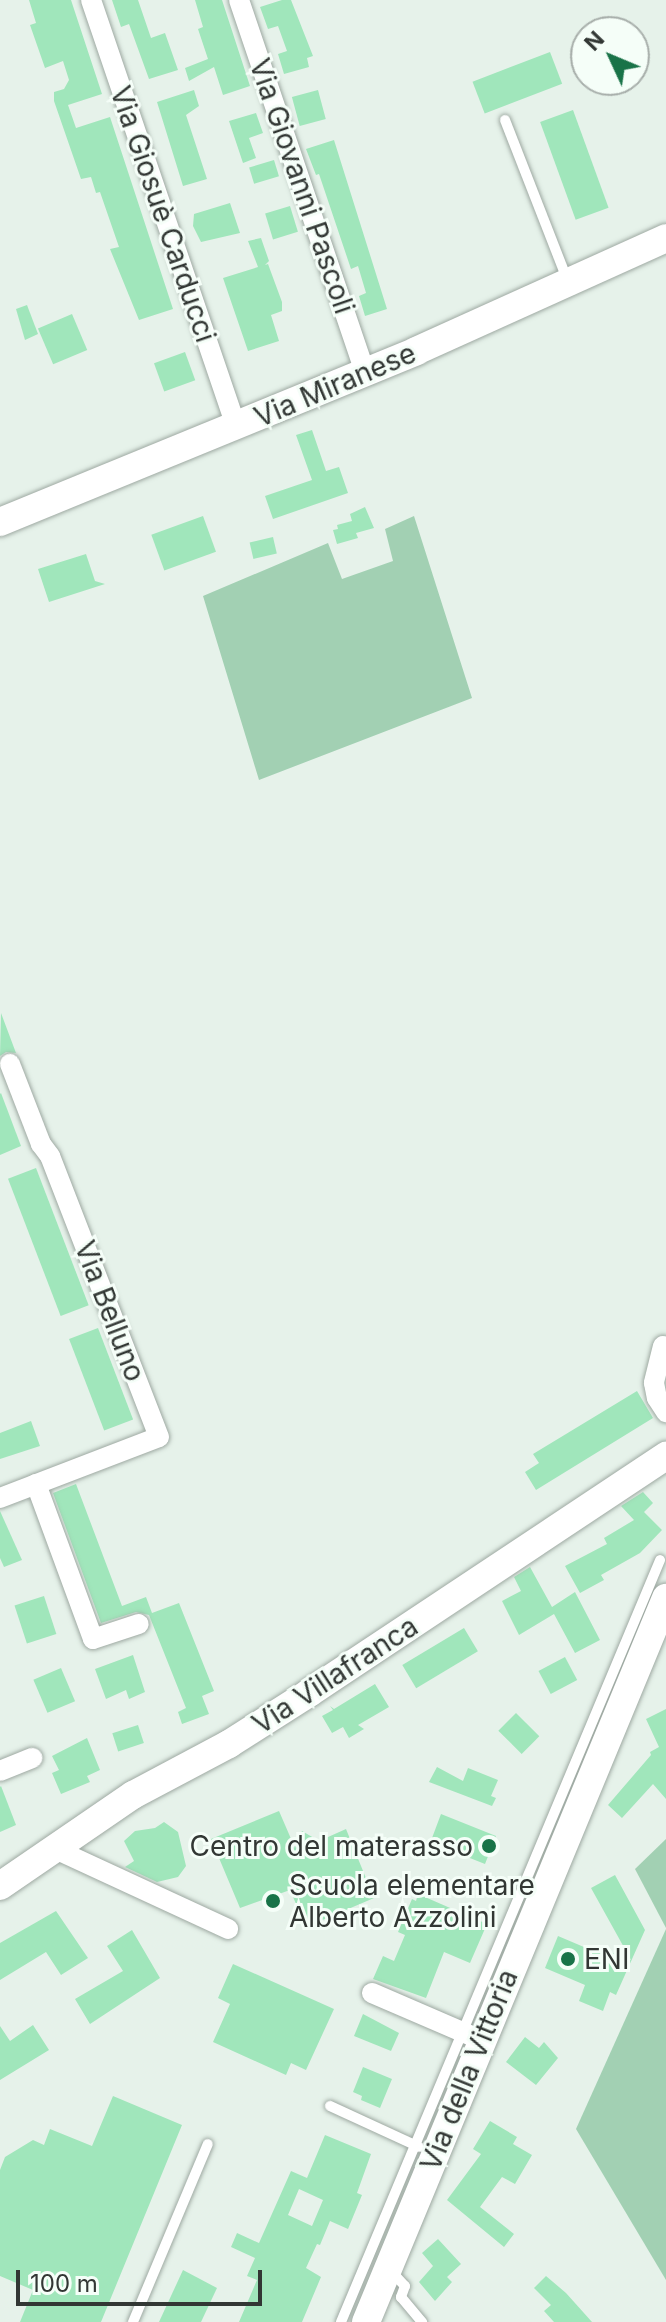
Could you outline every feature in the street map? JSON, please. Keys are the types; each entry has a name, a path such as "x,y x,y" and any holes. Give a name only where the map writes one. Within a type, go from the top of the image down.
{"main road":[{"name":"Via Miranese","path":"0,522 365,372 666,238"},
{"name":"Via Villafranca","path":"0,1886 133,1795 266,1720 666,1456"},
{"name":"Via della Vittoria","path":"366,2322 388,2268 425,2149 666,1598"}],"street":[{"name":"Via Giosuè Carducci","path":"91,0 236,427"},
{"name":"Via Giovanni Pascoli","path":"239,0 365,372"},
{"name":"Via Belluno","path":"0,1498 159,1437 50,1156 41,1144 10,1064"},
{"path":"663,1346 654,1383 657,1398 666,1412"},
{"path":"36,1484 93,1639 139,1624"},
{"path":"0,1771 33,1758"},
{"path":"53,1848 228,1929"},
{"path":"372,1993 472,2036"}],"lane":[{"path":"505,120 568,282"},
{"path":"472,2036 660,1560"},
{"path":"330,2106 425,2149 341,2322"},
{"path":"133,2322 208,2144"},
{"path":"388,2268 405,2286 401,2297 422,2322"},
{"path":"404,2322 410,2308"}],"green space":[{"path":"414,516 472,698 259,780 203,596 328,543 342,579 393,561 385,529"},
{"path":"666,1839 666,1928 635,1869"},
{"path":"666,1929 666,2280 576,2129"}],"building":[{"path":"29,0 71,0 102,94 68,105 76,128 110,117 173,309 139,320 110,249 119,247 100,192 96,193 91,177 81,179 54,101 54,92 64,89 69,80 63,61 45,68 30,25 36,23"},
{"path":"112,0 138,0 151,38 165,33 178,70 149,79 129,24 121,27"},
{"path":"195,0 222,0 250,86 223,95 214,67 189,81 185,68 208,59 198,29 203,27"},
{"path":"291,0 313,56 307,58 309,67 284,74 278,54 287,51 278,26 268,29 260,7"},
{"path":"550,52 562,84 485,113 473,82"},
{"path":"194,90 199,106 186,115 207,179 183,186 157,102"},
{"path":"318,90 326,119 300,126 292,97"},
{"path":"573,110 609,208 576,220 540,122"},
{"path":"256,113 263,133 249,138 256,158 243,163 229,121"},
{"path":"334,140 387,309 365,316 359,296 366,293 358,266 351,269 319,174 316,175 306,149"},
{"path":"274,160 279,176 254,184 249,168"},
{"path":"230,203 240,233 201,242 193,226 194,214"},
{"path":"290,206 298,232 273,239 265,214"},
{"path":"261,238 269,261 265,265 268,264 282,302 282,311 271,315 279,341 248,351 223,278 258,267 248,241"},
{"path":"27,305 38,334 25,340 16,309"},
{"path":"72,314 87,350 53,364 38,328"},
{"path":"185,352 195,380 164,391 154,363"},
{"path":"312,430 326,471 339,467 348,493 273,519 265,496 312,480 296,435"},
{"path":"365,507 374,528 356,533 358,538 337,544 333,530 338,529 337,525 352,521 350,514"},
{"path":"203,516 216,552 164,571 151,535"},
{"path":"273,537 277,554 253,559 250,542"},
{"path":"86,554 95,581 105,584 49,602 38,569"},
{"path":"1,1013 16,1053 6,1052 0,1056"},
{"path":"0,1094 21,1146 0,1155"},
{"path":"36,1168 89,1305 61,1316 8,1179"},
{"path":"98,1328 133,1419 104,1431 69,1339"},
{"path":"637,1391 653,1418 536,1490 525,1472 539,1463 533,1454"},
{"path":"31,1421 40,1446 0,1459 0,1433"},
{"path":"76,1484 122,1606 146,1597 152,1613 179,1603 214,1691 202,1696 209,1714 182,1724 178,1712 186,1708 149,1615 136,1612 101,1623 53,1493"},
{"path":"643,1492 653,1503 644,1512 662,1530 640,1553 601,1575 604,1580 580,1593 565,1566 607,1544 604,1538 634,1520 621,1506"},
{"path":"0,1511 22,1560 4,1567 0,1558"},
{"path":"530,1567 552,1607 575,1592 600,1640 575,1653 554,1614 519,1635 502,1601 521,1591 514,1577"},
{"path":"44,1596 56,1634 27,1644 15,1606"},
{"path":"464,1628 478,1651 416,1688 402,1665"},
{"path":"133,1655 145,1692 129,1699 126,1690 106,1699 95,1669"},
{"path":"565,1657 577,1680 551,1694 539,1671"},
{"path":"61,1668 75,1701 47,1713 33,1680"},
{"path":"375,1684 389,1707 358,1725 364,1729 349,1738 343,1727 332,1733 322,1716 333,1710 330,1706 334,1709"},
{"path":"666,1709 666,1799 653,1784 622,1818 608,1805 651,1755 650,1752 659,1747 646,1719"},
{"path":"516,1713 539,1736 522,1754 498,1731"},
{"path":"138,1725 144,1743 118,1751 112,1733"},
{"path":"87,1738 100,1770 87,1776 90,1782 61,1794 52,1773 59,1770 52,1756"},
{"path":"437,1767 463,1781 468,1768 498,1780 491,1796 496,1798 492,1806 429,1782"},
{"path":"0,1787 16,1825 0,1832"},
{"path":"279,1811 295,1848 302,1831 319,1841 346,1829 374,1898 306,1927 290,1890 240,1908 211,1839"},
{"path":"441,1814 496,1836 485,1864 442,1847 444,1843 432,1838"},
{"path":"164,1822 178,1832 186,1866 178,1877 157,1882 125,1867 134,1861 124,1841 135,1831 155,1828"},
{"path":"615,1875 645,1930 616,1995 610,1992 603,2011 579,2001 585,1985 545,1968 558,1936 598,1953 600,1948 631,1960 591,1888"},
{"path":"418,1894 487,1924 470,1963 444,1952 426,1998 373,1979 383,1956 394,1961 405,1935 398,1932 412,1899 416,1901"},
{"path":"56,1911 88,1958 61,1975 46,1952 0,1980 0,1943"},
{"path":"132,1930 160,1978 90,2024 75,1999 123,1971 107,1946"},
{"path":"233,1964 334,2009 306,2070 291,2063 286,2075 213,2042 230,2004 218,1998"},
{"path":"363,2014 399,2033 391,2051 354,2036"},
{"path":"33,2025 49,2050 0,2080 0,2026 10,2041"},
{"path":"525,2037 539,2048 544,2042 558,2058 536,2085 506,2062"},
{"path":"363,2067 392,2079 380,2108 361,2100 362,2096 353,2092"},
{"path":"113,2096 182,2125 101,2322 20,2322 33,2290 0,2276 0,2170 5,2157 33,2140 44,2145 50,2129 92,2146"},
{"path":"490,2121 517,2137 513,2144 532,2155 515,2184 502,2177 480,2207 514,2234 504,2247 447,2200 481,2154 473,2149"},
{"path":"325,2135 371,2154 357,2193 362,2195 348,2229 330,2221 306,2268 321,2277 302,2322 239,2322 257,2280 247,2276 255,2258 231,2247 237,2233 259,2243 291,2171 307,2178","holes":["299,2189 323,2200 312,2226 288,2215"]},
{"path":"438,2239 461,2264 447,2277 452,2282 435,2301 419,2282 433,2266 422,2253"},
{"path":"183,2270 217,2288 201,2322 159,2322"},
{"path":"546,2276 592,2322 554,2322 544,2311 551,2305 534,2288"}],"place":[{"name":"Centro del materasso","path":"489,1846"},
{"name":"Scuola elementare Alberto Azzolini","path":"273,1901"},
{"name":"ENI","path":"568,1959"}]}
